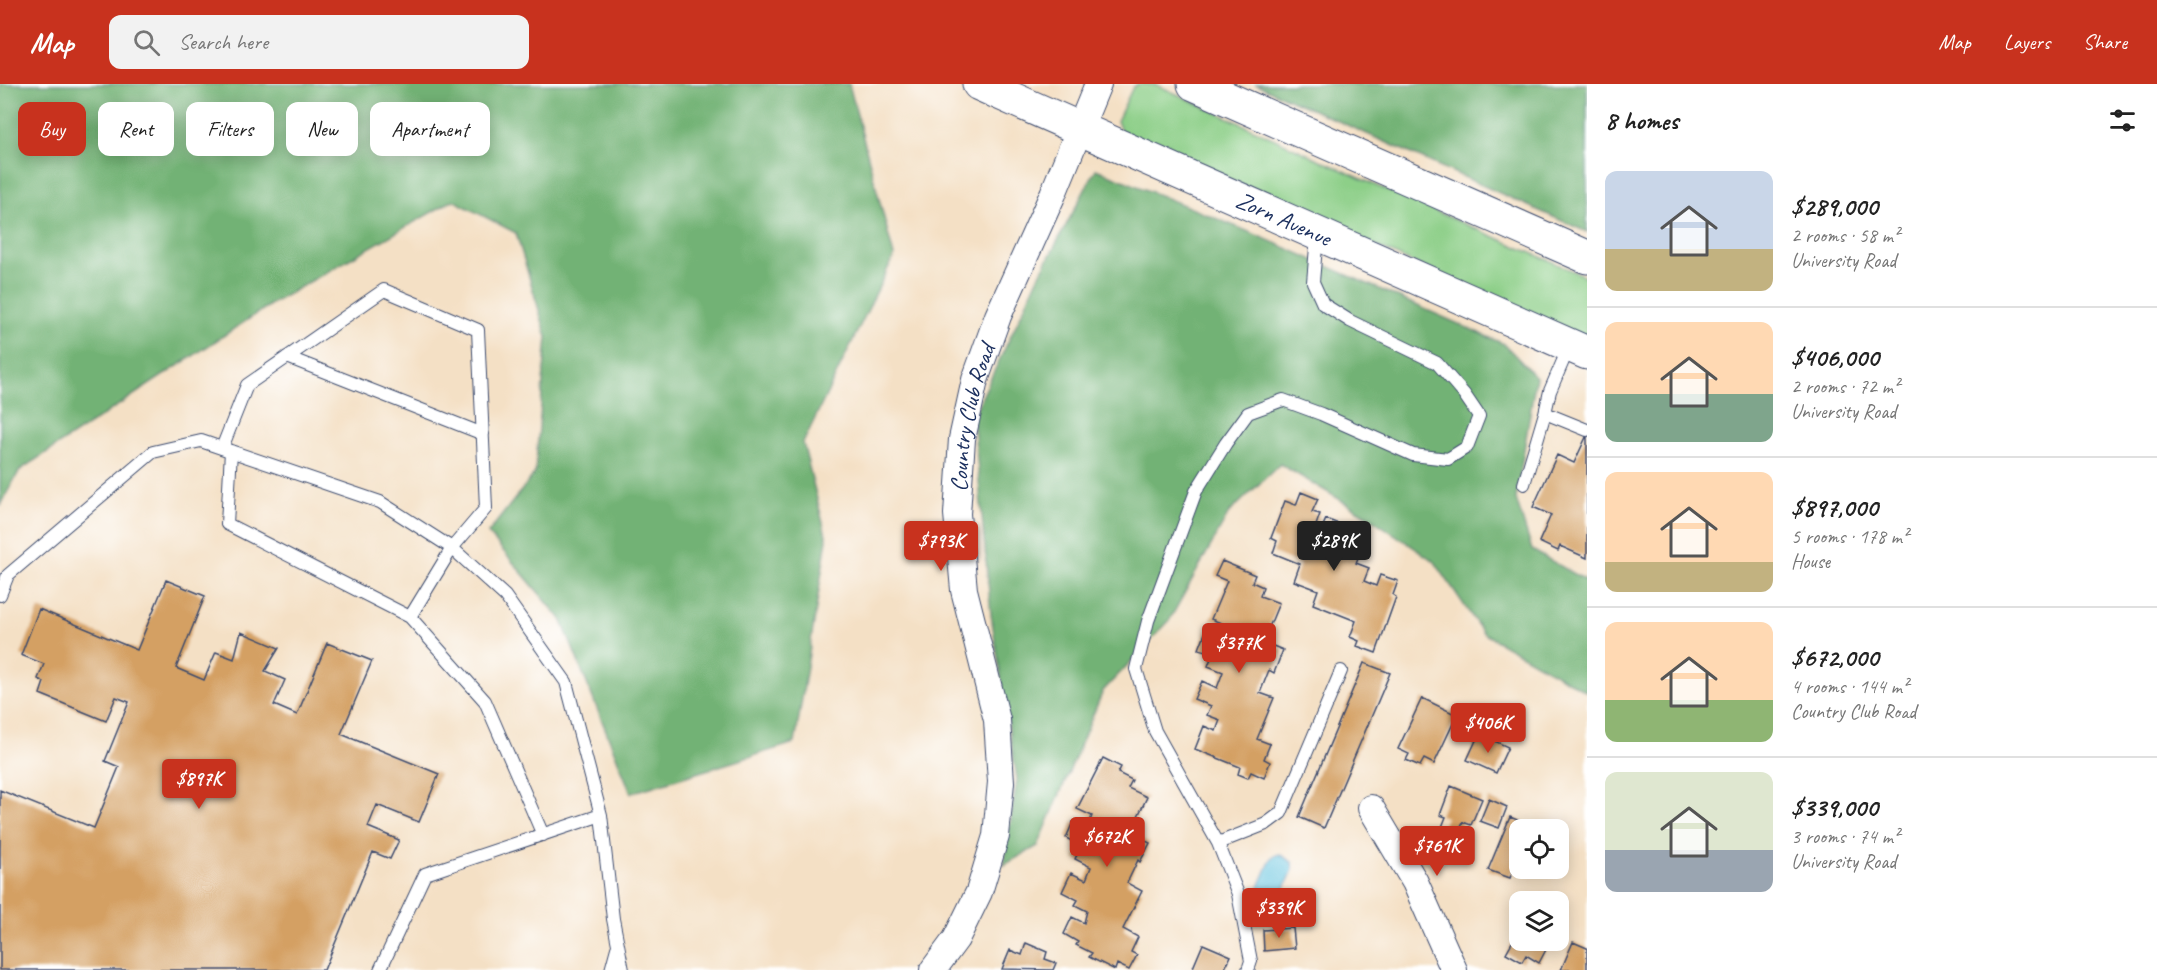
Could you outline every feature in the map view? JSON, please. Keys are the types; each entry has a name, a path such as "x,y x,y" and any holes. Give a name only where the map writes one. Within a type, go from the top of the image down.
{"main road":[{"name":"Zorn Avenue","path":"979,84 1578,350"},
{"path":"1194,84 1587,257"}],"street":[{"name":"Country Club Road","path":"933,970 956,939 980,892 989,864 999,812 1001,782 997,720 964,590 957,514 962,439 975,380 998,316 1053,194 1098,84"},
{"path":"1371,808 1415,882 1455,970"}],"lane":[{"path":"1248,970 1251,961 1238,894 1218,843 1155,731 1136,669 1148,621 1196,491 1248,413 1283,400 1321,414 1413,455 1448,459 1467,447 1479,416 1464,394 1437,363 1350,321 1323,304 1313,282 1317,234"},
{"path":"410,617 452,548 486,508 478,330 384,290 247,385 226,450 227,524 410,617 485,701 543,835"},
{"path":"1524,484 1550,390 1578,350"},
{"path":"287,357 483,434"},
{"path":"1545,413 1587,430"},
{"path":"0,595 8,575 153,452 201,441 380,502 452,548 506,596 566,682 601,815 612,919 623,970"},
{"path":"1218,843 1266,824 1281,813 1341,671"},
{"path":"380,970 425,874 601,815"},
{"path":"610,970 618,946"}],"green space":[{"path":"0,84 849,84 894,256 803,443 827,539 795,743 631,793 561,619 488,533 535,473 547,337 516,233 453,200 276,301 20,470 0,505"},
{"path":"1138,84 1157,85 1377,186 1587,277 1587,341 1121,131 1117,121 1133,87"},
{"path":"1255,84 1587,84 1587,232"},
{"path":"1096,169 1259,236 1504,344 1536,377 1516,499 1532,550 1587,581 1587,692 1483,633 1435,562 1366,515 1280,464 1229,513 1169,621 1103,691 1038,846 1004,865 1017,779 991,615 973,416 1040,274"}],"water":[{"path":"1279,854 1292,862 1293,870 1280,899 1268,899 1259,894 1258,889 1272,857"}],"building":[{"path":"1587,435 1587,558 1560,546 1558,551 1539,542 1551,515 1533,507 1557,455 1574,463"},
{"path":"1301,492 1318,499 1312,512 1320,514 1314,531 1320,533 1326,519 1341,525 1331,552 1339,556 1344,543 1361,550 1356,563 1369,568 1364,581 1376,586 1380,575 1398,581 1393,595 1396,597 1376,653 1357,646 1359,641 1350,637 1356,621 1313,604 1318,590 1294,581 1300,564 1273,553 1277,541 1271,538 1285,501 1296,505"},
{"path":"1222,561 1255,575 1252,582 1263,587 1260,596 1279,603 1263,642 1283,650 1274,673 1269,670 1260,693 1274,698 1257,739 1270,744 1264,759 1270,762 1264,778 1251,772 1248,778 1238,774 1240,767 1195,749 1204,726 1216,731 1220,720 1207,715 1211,706 1194,699 1202,681 1217,688 1223,672 1208,666 1213,653 1199,649 1206,631 1222,637 1226,625 1211,619 1227,581 1215,576"},
{"path":"166,580 205,596 176,668 204,680 216,652 234,659 241,632 279,648 265,671 285,680 274,705 297,715 327,643 372,661 341,734 439,774 419,822 377,805 368,827 399,840 390,859 373,852 324,970 0,970 0,790 94,828 119,767 105,761 129,702 116,697 106,721 40,694 44,682 38,679 44,664 21,655 39,609 137,650"},
{"path":"1364,663 1390,673 1324,828 1299,817"},
{"path":"1422,698 1457,715 1434,764 1424,759 1420,766 1406,760 1409,754 1398,749"},
{"path":"1479,734 1508,747 1496,773 1467,760"},
{"path":"1103,758 1121,767 1118,773 1132,780 1128,788 1147,797 1130,833 1150,843 1140,862 1138,860 1127,883 1142,891 1123,929 1138,937 1131,952 1137,955 1129,970 1117,964 1115,970 1089,957 1092,953 1076,945 1078,942 1064,934 1072,917 1084,923 1087,911 1075,905 1078,900 1062,892 1071,873 1086,880 1091,867 1075,859 1081,846 1066,838 1073,822 1087,829 1092,816 1077,809"},
{"path":"1451,786 1482,799 1471,825 1463,822 1457,839 1440,832 1446,817 1440,815"},
{"path":"1489,799 1507,807 1499,828 1480,821"},
{"path":"1509,819 1509,878 1488,870"},
{"path":"1293,928 1295,948 1264,951 1263,930"},
{"path":"1573,942 1587,948 1587,970 1561,970"},
{"path":"1026,943 1047,952 1045,959 1056,963 1053,970 1002,969 1010,950 1022,955"},
{"path":"1203,944 1231,956 1224,970 1192,970"},
{"path":"1509,948 1509,951 1545,951 1539,963 1526,955 1522,962 1506,953"}]}
